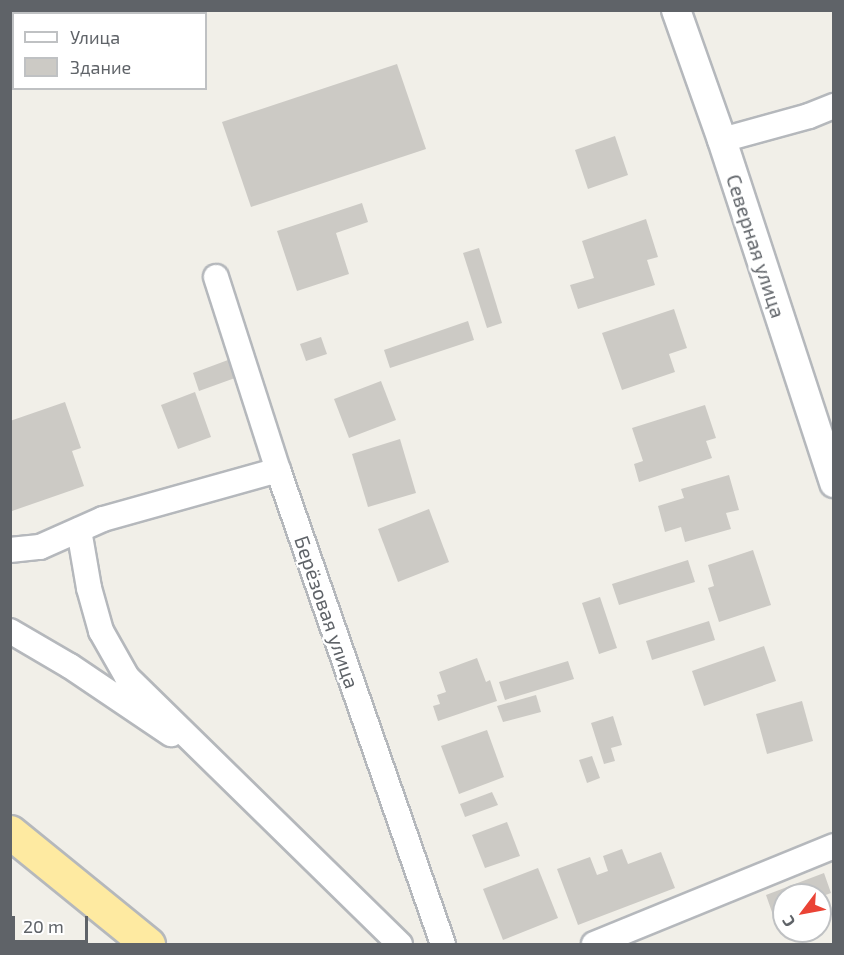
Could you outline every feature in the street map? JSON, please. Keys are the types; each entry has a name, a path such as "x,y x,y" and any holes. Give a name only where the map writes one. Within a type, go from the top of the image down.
{"highway":[{"path":"10,832 148,945"}],"street":[{"name":"Северная улица","path":"676,10 722,140 834,483"},
{"path":"722,140 809,116 834,106"},
{"name":"Берёзовая улица","path":"216,277 278,470 443,945"},
{"path":"10,550 40,547 103,519 278,470"},
{"path":"79,530 89,588 101,631 127,677 400,945"},
{"path":"10,631 70,666 211,760"},
{"path":"594,945 834,846"}],"building":[{"path":"397,64 426,149 251,207 222,122"},
{"path":"615,136 628,175 588,189 575,150"},
{"path":"362,203 368,222 336,233 349,274 297,291 277,231"},
{"path":"646,219 658,257 647,260 655,285 578,309 570,285 594,278 582,241"},
{"path":"479,248 502,323 487,328 463,253"},
{"path":"674,309 687,348 669,354 675,372 622,390 602,333"},
{"path":"468,321 474,340 390,368 384,350"},
{"path":"321,337 327,354 306,361 300,344"},
{"path":"228,360 235,378 199,391 193,373"},
{"path":"381,381 396,420 349,438 334,399"},
{"path":"195,392 211,437 178,449 161,405"},
{"path":"65,402 81,448 72,451 84,486 12,511 10,421"},
{"path":"705,405 716,438 706,441 712,458 639,482 634,464 643,461 632,428"},
{"path":"400,439 416,493 368,507 352,454"},
{"path":"729,475 739,510 726,513 731,529 685,542 681,527 665,532 658,506 684,498 681,489"},
{"path":"429,509 449,562 398,582 378,529"},
{"path":"753,550 771,605 719,622 708,588 714,586 708,565"},
{"path":"688,560 695,582 619,605 612,584"},
{"path":"600,597 617,648 599,654 582,603"},
{"path":"709,621 715,640 652,660 646,641"},
{"path":"764,646 776,681 704,706 692,671"},
{"path":"477,658 486,682 490,680 497,701 438,721 433,706 440,704 437,695 446,692 439,672"},
{"path":"568,661 574,679 505,700 499,682"},
{"path":"536,695 541,712 503,722 497,706"},
{"path":"802,701 813,741 767,754 756,714"},
{"path":"613,716 622,745 611,748 615,761 604,764 591,723"},
{"path":"487,730 504,777 459,794 441,746"},
{"path":"592,756 600,778 587,783 579,760"},
{"path":"492,792 498,805 465,817 460,804"},
{"path":"507,822 520,856 485,868 472,835"},
{"path":"622,849 628,864 661,852 675,888 578,925 557,869 590,857 597,875 608,871 603,856"},
{"path":"538,868 558,918 503,940 483,889"},
{"path":"824,873 828,883 798,883"},
{"path":"772,893 772,912 766,895"}]}
